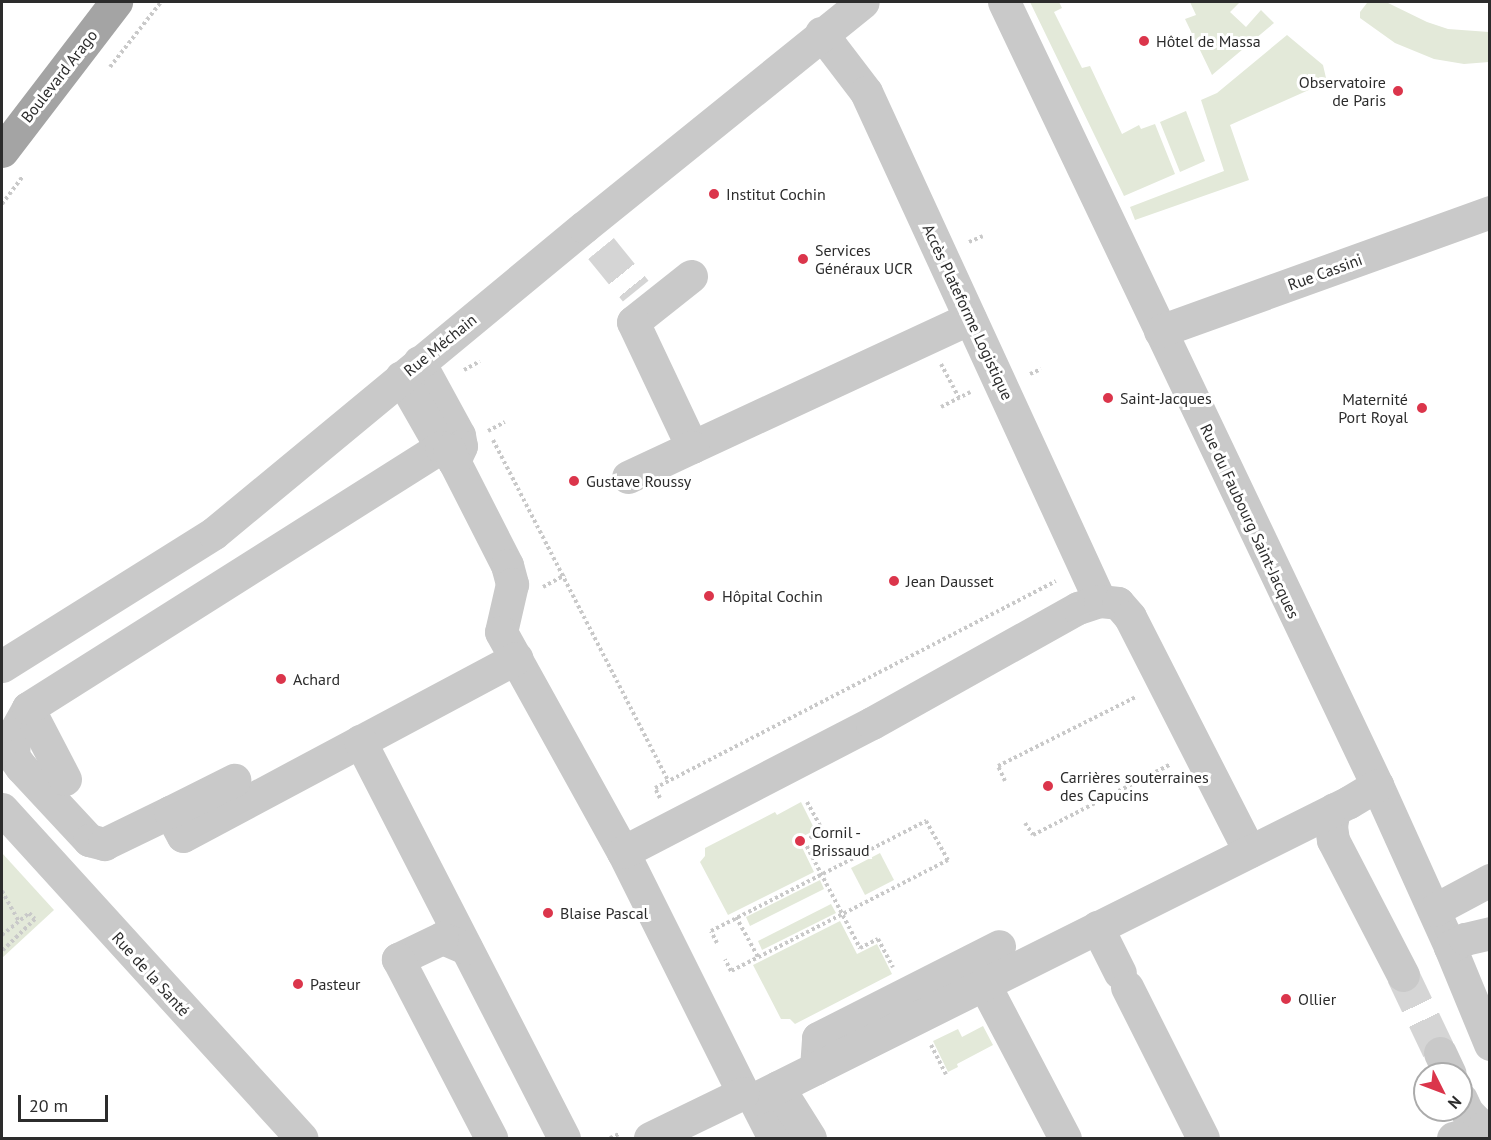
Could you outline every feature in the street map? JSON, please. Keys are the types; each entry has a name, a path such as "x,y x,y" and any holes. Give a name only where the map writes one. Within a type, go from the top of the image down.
{"main road":[{"name":"Boulevard Arago","path":"2,151 116,2"}],"street":[{"name":"Rue Méchain","path":"2,666 214,533 410,370 593,238 821,33 863,2"},
{"name":"Rue du Faubourg Saint-Jacques","path":"1004,2 1377,785 1450,946 1490,1044"},
{"name":"Accès Plateforme Logistique","path":"821,33 866,92 970,318 1089,604"},
{"name":"Rue Cassini","path":"1160,331 1490,212"},
{"path":"691,276 643,300 633,322 692,447"},
{"path":"628,477 970,318"},
{"path":"15,724 461,446 459,435 410,370"},
{"path":"448,454 507,565 512,584 501,632 758,1093 774,1138"},
{"path":"623,852 872,723 1089,604 1118,603 1130,616 1249,851"},
{"path":"170,813 183,836 345,739 511,650"},
{"path":"15,724 65,779"},
{"path":"15,724 13,756 21,768 89,840 104,844 234,780"},
{"path":"345,739 466,948 564,1138"},
{"path":"650,1138 816,1068 1334,809 1377,785"},
{"name":"Rue de la Santé","path":"2,809 301,1138"},
{"path":"1334,809 1331,826 1333,840 1403,975"},
{"path":"1434,910 1490,880"},
{"path":"1097,927 1203,1138"},
{"path":"1450,946 1471,937 1490,933"},
{"path":"466,948 442,938 398,959 490,1138"},
{"path":"816,1068 818,1038 999,946"},
{"path":"984,984 1065,1138"},
{"path":"758,1093 810,1138"},
{"path":"1473,1118 1483,1128 1490,1130"}],"path":[{"path":"969,242 983,236"},
{"path":"940,407 974,390"},
{"path":"483,421 668,781"},
{"path":"488,431 505,422"},
{"path":"662,803 655,788 1064,577 1089,604"},
{"path":"1005,781 998,766 1164,683"},
{"path":"1025,823 1033,835 1175,762"},
{"path":"807,802 822,831 804,841 821,874 860,948 878,939 894,970"},
{"path":"717,943 711,931 927,821 948,860 731,970 725,958"},
{"path":"2,891 19,922"},
{"path":"2,935 29,913 35,919 2,951"},
{"path":"736,917 758,957"}],"green space":[{"path":"1030,2 1059,2 1062,8 1054,12 1082,68 1090,66 1122,134 1139,125 1141,129 1155,124 1175,174 1124,196"},
{"path":"1190,2 1240,2 1230,12 1246,27 1261,10 1274,23 1212,75 1185,19 1196,15"},
{"path":"1386,2 1427,22 1448,29 1489,32 1489,62 1464,64 1434,59 1395,43 1360,18 1360,12 1367,3"},
{"path":"1287,35 1323,65 1326,78 1320,85 1230,125 1249,180 1135,220 1130,207 1224,171 1201,100 1217,93"},
{"path":"1186,111 1205,161 1180,172 1160,122"},
{"path":"801,802 815,830 798,839 814,872 728,915 700,862 705,856 705,848 775,812 777,815"},
{"path":"2,853 54,910 2,958"},
{"path":"880,853 894,880 865,895 851,868"},
{"path":"820,880 824,889 750,926 746,917"},
{"path":"831,904 836,913 762,950 758,941"},
{"path":"840,921 857,954 877,944 892,974 795,1024 790,1019 781,1019 753,965"},
{"path":"983,1026 993,1045 957,1064 958,1067 948,1072 933,1041 958,1029 962,1037"}],"tunnel":[{"path":"601,248 636,291"},
{"path":"1403,975 1440,1053"}],"place":[{"name":"Hôtel de Massa","path":"1144,41"},
{"name":"Observatoire de Paris","path":"1398,91"},
{"name":"Institut Cochin","path":"714,194"},
{"name":"Services Généraux UCR","path":"803,259"},
{"name":"Saint-Jacques","path":"1108,398"},
{"name":"Maternité Port Royal","path":"1422,408"},
{"name":"Gustave Roussy","path":"574,481"},
{"name":"Jean Dausset","path":"894,581"},
{"name":"Hôpital Cochin","path":"709,596"},
{"name":"Achard","path":"281,679"},
{"name":"Carrières souterraines des Capucins","path":"1048,786"},
{"name":"Cornil - Brissaud","path":"800,841"},
{"name":"Blaise Pascal","path":"548,913"},
{"name":"Pasteur","path":"298,984"},
{"name":"Ollier","path":"1286,999"}]}
